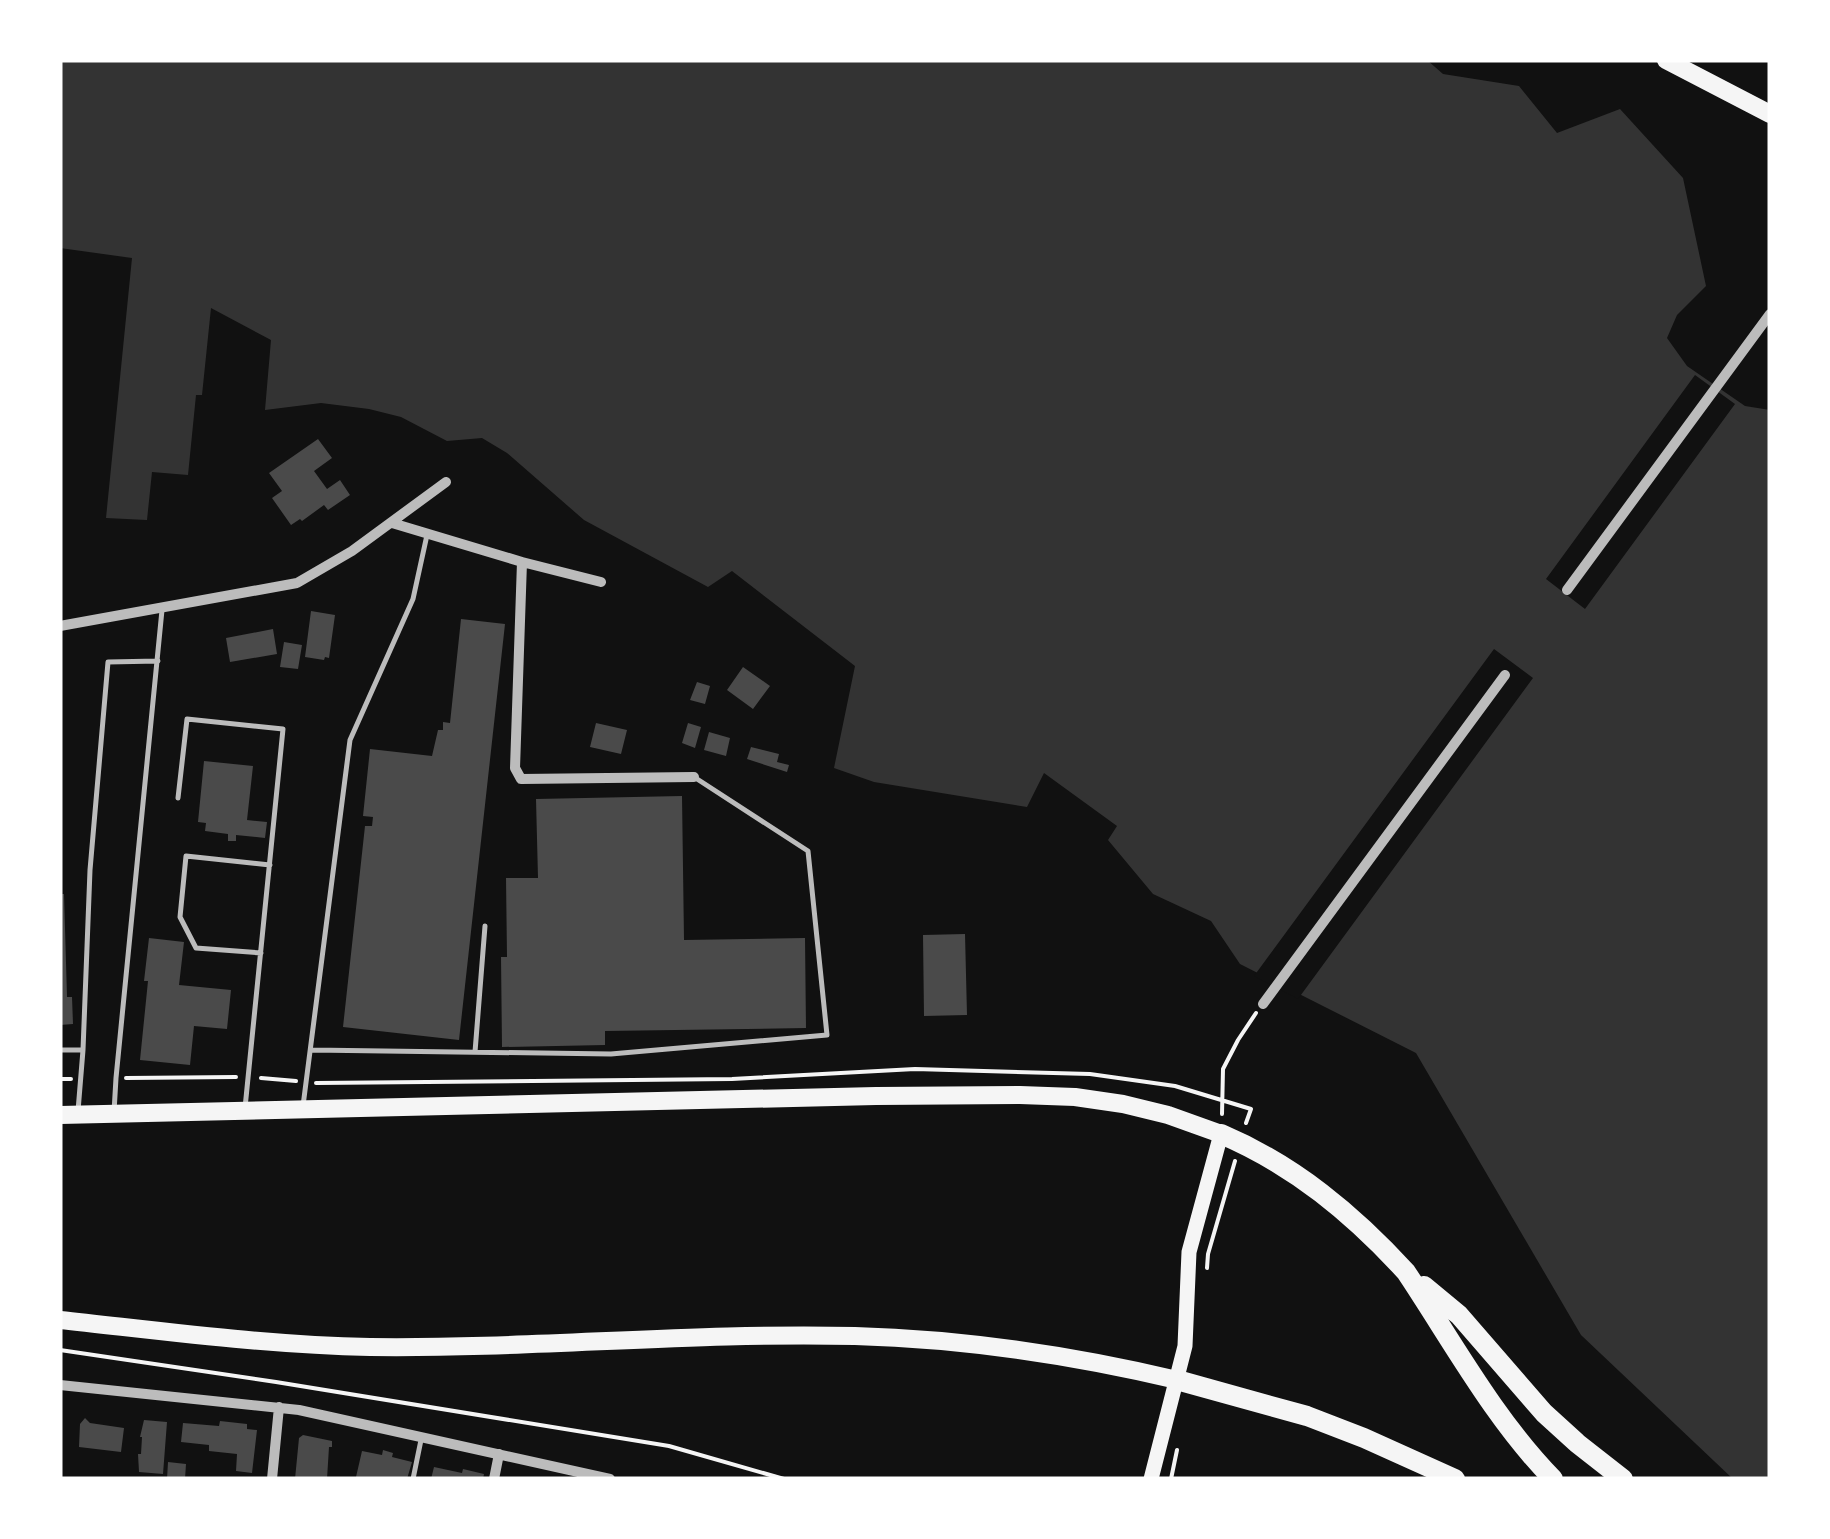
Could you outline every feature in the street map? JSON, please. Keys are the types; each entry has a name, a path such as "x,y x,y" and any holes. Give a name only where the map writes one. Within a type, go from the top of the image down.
{"highway":[{"path":"1221,1134 1270,1158 1329,1198 1406,1272 1460,1315 1544,1413 1621,1478"},
{"path":"1406,1272 1500,1414 1552,1479"},
{"path":"1177,1380 1307,1416 1455,1479"}],"main road":[{"path":"1666,60 1697,68 1770,114"},
{"path":"69,1115 1020,1095 1075,1097 1168,1114 1221,1134 1190,1252 1184,1346 1151,1479"},
{"path":"60,1320 276,1342 368,1347 792,1336 904,1339 1030,1351 1177,1380"}],"street":[{"path":"1567,590 1770,314"},
{"path":"60,626 297,583 352,551 446,482"},
{"path":"392,523 601,582"},
{"path":"522,562 515,768 521,779 694,777"},
{"path":"1264,1004 1504,676"},
{"path":"60,1385 279,1407 610,1479"},
{"path":"272,1479 279,1407"},
{"path":"494,1479 498,1454"}],"lane":[{"path":"302,1109 350,740 412,598 427,534"},
{"path":"114,1115 163,608"},
{"path":"69,1115 82,1078 90,870 108,662 158,661"},
{"path":"178,798 187,719 283,729 245,1111"},
{"path":"312,1050 611,1054 827,1035 808,851 694,777"},
{"path":"261,953 196,948 180,917 186,856 270,865"},
{"path":"475,1052 485,926"},
{"path":"60,1050 84,1050"},
{"path":"413,1479 421,1437"}],"path":[{"path":"1221,1134 1223,1068 1264,1004"},
{"path":"116,1078 249,1077 331,1085 732,1079 915,1069 1090,1074 1175,1086 1251,1109"},
{"path":"60,1078 82,1078"},
{"path":"1206,1272 1236,1154"},
{"path":"60,1350 668,1446 784,1479"}],"shaded area":[{"path":"60,60 1427,60 1443,74 1519,86 1557,133 1620,109 1683,178 1706,286 1677,315 1667,338 1687,366 1745,406 1770,410 1770,1479 1733,1479 1581,1335 1416,1053 1240,964 1211,921 1153,894 1108,840 1117,826 1044,773 1027,807 874,782 834,768 855,666 732,571 708,587 584,520 507,453 482,438 447,441 401,417 369,409 321,403 265,410 271,340 211,308 188,475 152,472 147,520 106,518 132,258 60,248"}],"pier":[{"path":"1695,375 1735,404 1585,609 1546,579"},
{"path":"1494,649 1533,678 1298,999 1254,976"}],"building":[{"path":"318,439 332,458 314,471 327,489 340,480 350,495 328,510 324,505 291,525 272,498 282,491 269,473"},
{"path":"311,611 335,615 329,658 324,660 305,657"},
{"path":"461,619 505,624 459,1040 343,1027 365,826 372,826 373,817 363,816 370,749 432,756 438,730 443,730 443,722 450,723"},
{"path":"273,629 277,654 230,662 226,638"},
{"path":"284,642 302,645 298,669 280,667"},
{"path":"743,667 770,686 753,709 727,690"},
{"path":"697,682 710,686 705,704 690,700"},
{"path":"596,723 627,730 621,754 590,747"},
{"path":"688,723 701,727 695,748 682,743"},
{"path":"709,732 730,738 726,756 704,750"},
{"path":"751,747 779,754 777,762 789,765 787,772 747,759"},
{"path":"204,761 253,766 247,820 267,822 265,838 236,835 236,841 228,841 228,834 205,831 206,823 198,822"},
{"path":"682,796 684,940 805,938 806,1028 605,1031 605,1045 502,1047 501,957 507,957 506,878 538,878 536,799"},
{"path":"60,894 64,894 67,997 72,997 73,1024 60,1025"},
{"path":"965,934 967,1015 924,1016 923,935"},
{"path":"149,938 184,942 179,985 231,990 227,1029 194,1026 190,1065 140,1060"},
{"path":"85,1418 90,1423 124,1428 121,1452 79,1447 80,1424"},
{"path":"144,1420 167,1422 163,1474 139,1472"},
{"path":"220,1421 247,1424 247,1429 257,1430 252,1473 236,1471 237,1454 181,1442 183,1423 219,1426"},
{"path":"303,1435 332,1441 327,1479 295,1479 299,1438"},
{"path":"383,1450 393,1453 392,1457 412,1462 407,1479 356,1477 362,1451 382,1455"},
{"path":"168,1462 186,1464 185,1479 167,1479"},
{"path":"434,1467 484,1474 483,1479 431,1479"}]}
